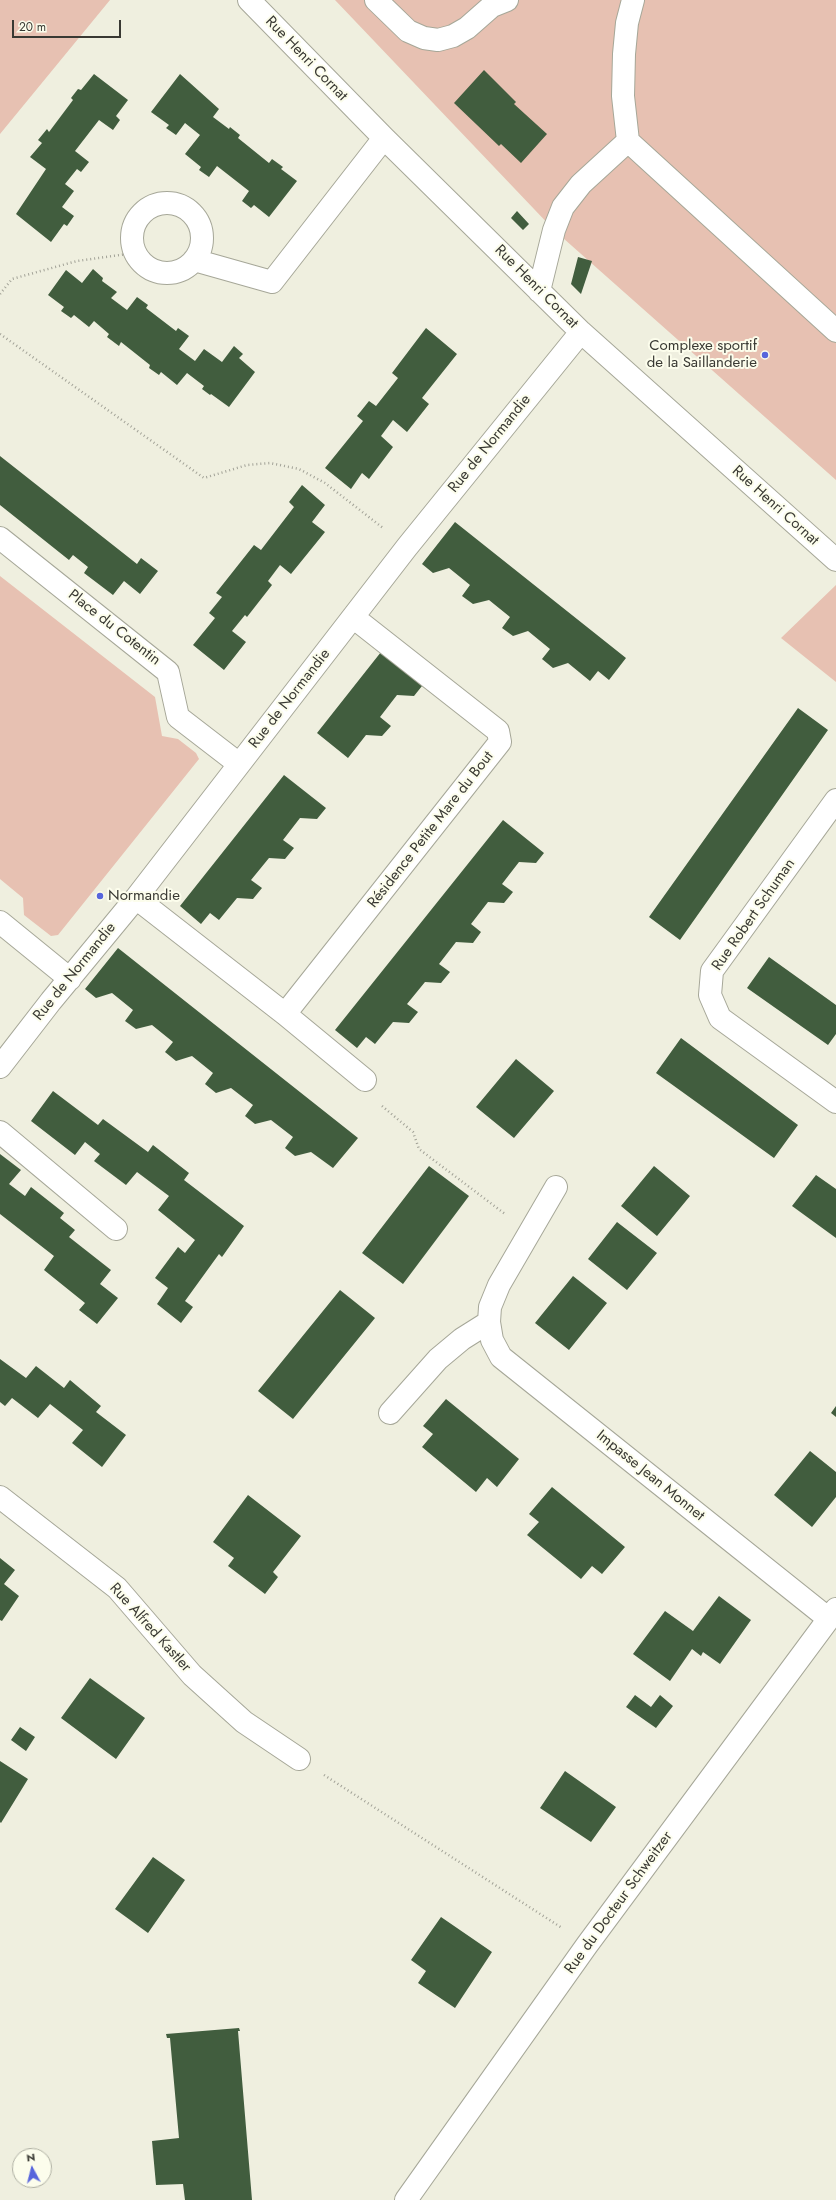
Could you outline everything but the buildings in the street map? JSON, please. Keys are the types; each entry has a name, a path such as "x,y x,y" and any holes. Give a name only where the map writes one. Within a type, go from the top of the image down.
{"street":[{"name":"Rue Henri Cornat","path":"249,0 384,138 581,332 836,560"},
{"path":"376,0 408,30 424,38 438,40 453,36 467,28 492,6 508,0"},
{"path":"633,0 627,22 624,54 623,96 628,141 836,331"},
{"path":"194,260 272,282 384,138"},
{"path":"539,291 554,230 564,207 581,184 628,141"},
{"path":"166,203 178,205 187,210 196,218 202,239 200,250 194,260 185,268 174,272 162,273 151,270 141,263 134,253 131,242 132,230 137,219 145,210 155,204 166,203"},
{"name":"Rue de Normandie","path":"0,1067 51,1001 136,898 407,547 581,332"},
{"name":"Place du Cotentin","path":"0,538 168,672 178,717 239,764"},
{"name":"Résidence Petite Mare du Bout","path":"285,1014 500,742 498,731 353,617"},
{"name":"Rue Robert Schuman","path":"836,800 712,971 710,995 720,1018 836,1102"},
{"path":"136,898 285,1014 365,1080"},
{"path":"0,922 70,979"},
{"path":"0,1132 116,1229"},
{"name":"Impasse Jean Monnet","path":"556,1187 499,1285 490,1307 489,1322 492,1340 501,1357 832,1614"},
{"path":"390,1413 438,1360 462,1340 489,1322"},
{"name":"Rue Alfred Kastler","path":"0,1497 118,1588 192,1675 244,1722 299,1759"},
{"name":"Rue du Docteur Schweitzer","path":"406,2200 587,1945 832,1614"}],"path":[{"path":"0,294 12,279 77,261 134,253"},
{"path":"0,334 204,478 247,465 262,463 270,463 299,469 325,483 407,547"},
{"path":"365,1080 374,1099 413,1132 419,1149 530,1232"},
{"path":"299,1759 587,1945"}],"shaded area":[{"path":"0,0 110,0 0,134"},
{"name":"Complexe sportif de la Saillanderie","path":"335,0 836,0 836,480 554,230"},
{"path":"0,576 155,697 162,736 178,739 196,753 199,759 58,935 51,936 24,915 23,898 0,879"},
{"path":"836,585 836,682 781,638"}],"place":[{"name":"Complexe sportif de la Saillanderie","path":"765,355"},
{"name":"Normandie","path":"100,896"}]}
